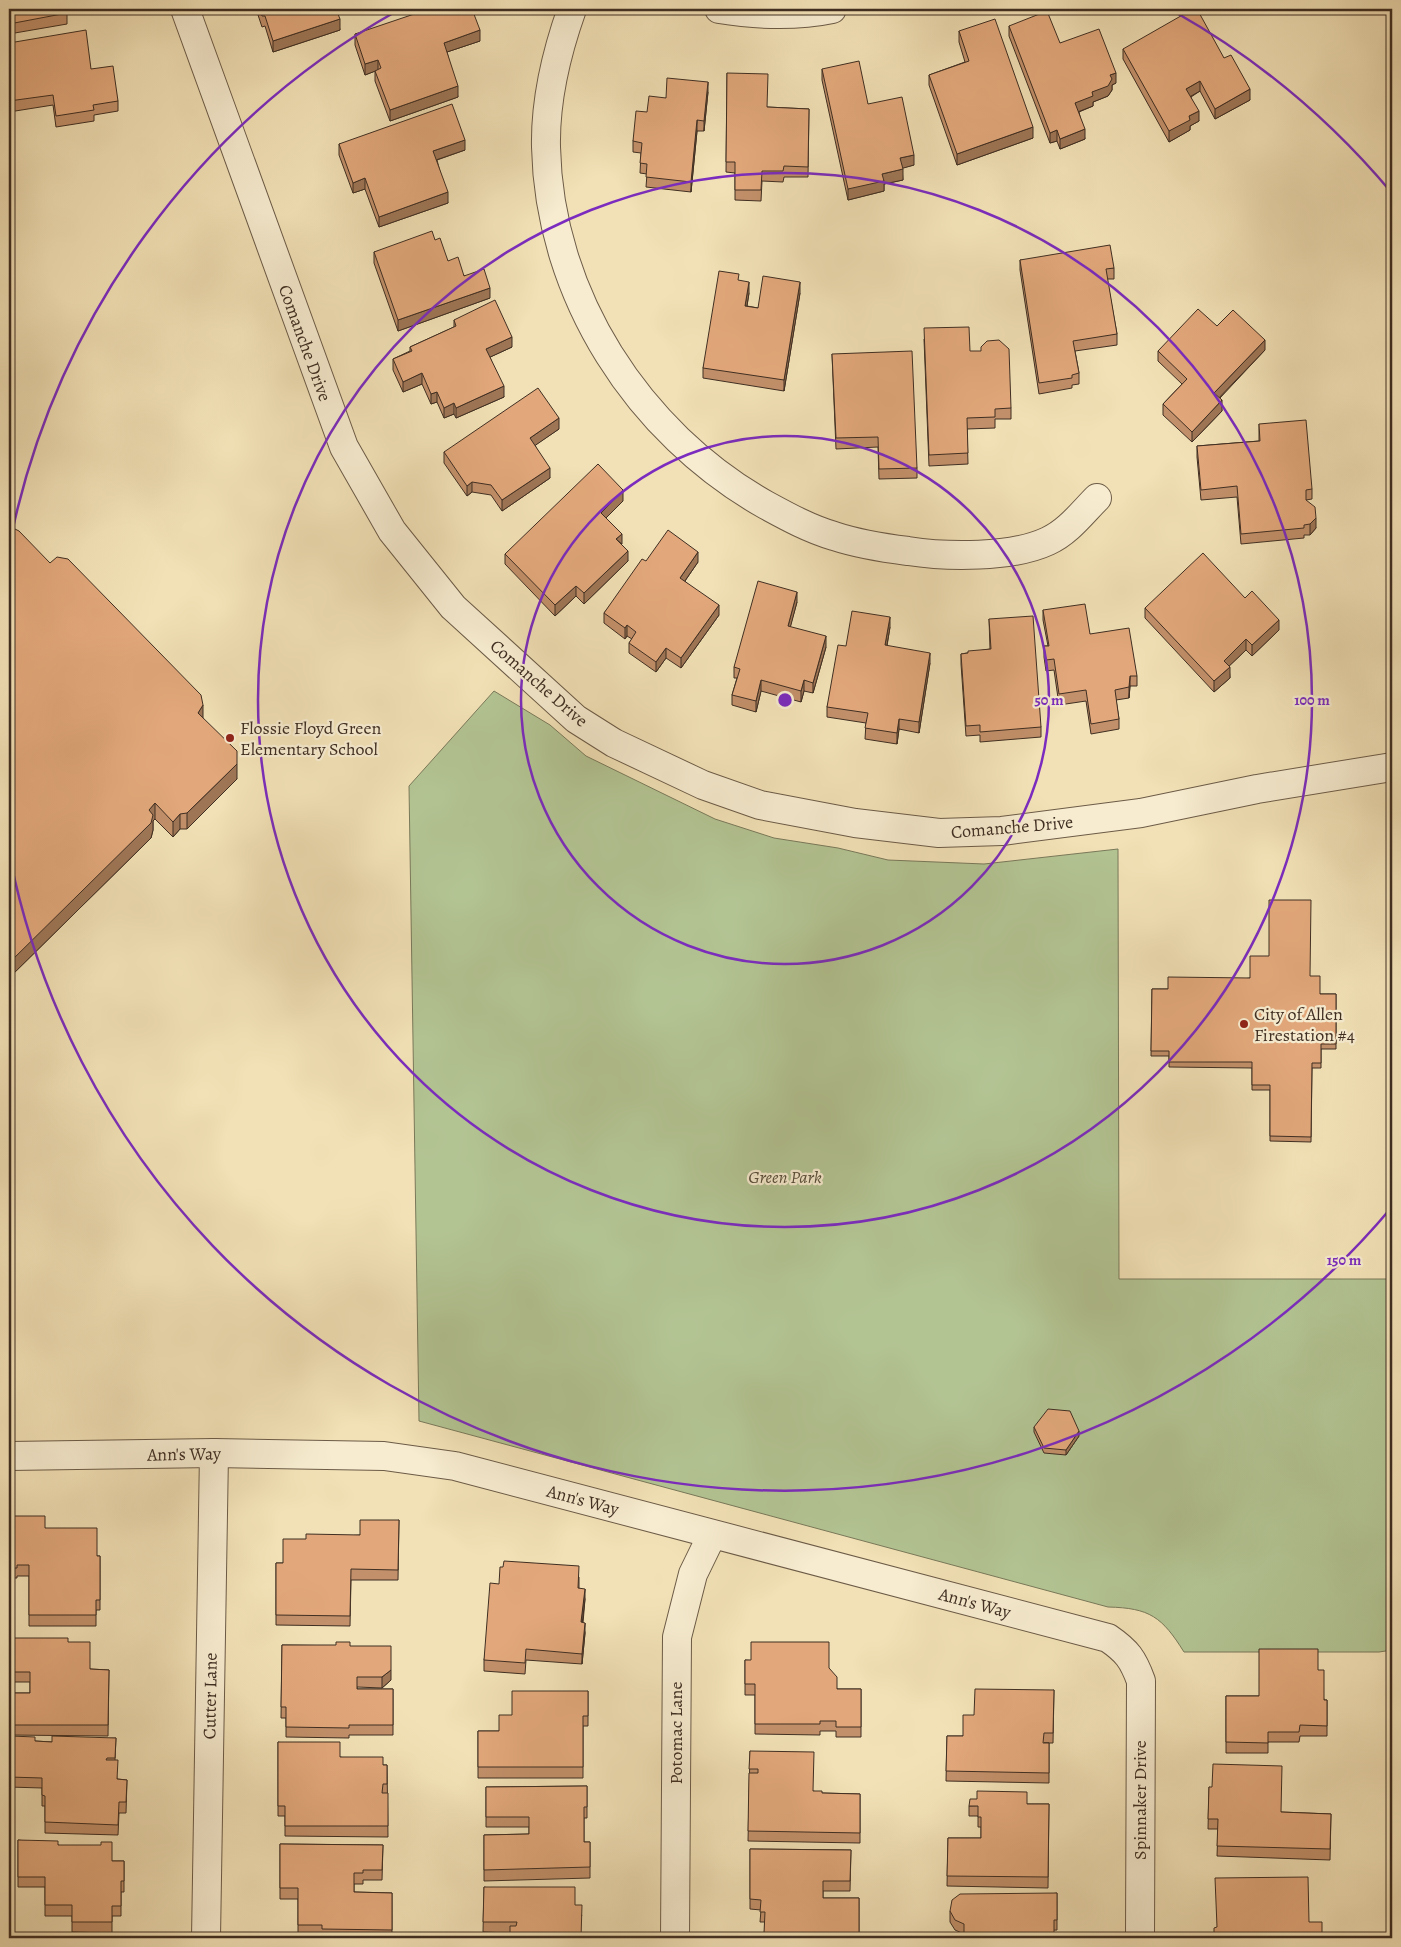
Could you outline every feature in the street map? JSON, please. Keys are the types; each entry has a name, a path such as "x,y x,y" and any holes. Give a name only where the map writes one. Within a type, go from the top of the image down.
{"street":[{"name":"Comanche Drive","path":"185,9 344,448 392,531 453,607 576,719 614,743 703,785 760,805 855,823 938,833 1002,831 1141,813 1257,789 1392,767"},
{"path":"572,9 552,72 548,111 546,147 555,219 574,283 602,344 646,407 675,438 708,467 746,494 790,518 834,536 884,548 929,554 1004,553 1028,548 1048,541 1067,529 1097,498"},
{"path":"719,9 781,15 813,13 832,9"},
{"name":"Ann's Way","path":"9,1456 214,1453 384,1456 456,1466 1108,1638 1124,1649 1135,1663"},
{"name":"Cutter Lane","path":"206,1938 214,1453"},
{"name":"Potomac Lane","path":"675,1938 677,1637 693,1574 712,1535"},
{"name":"Spinnaker Drive","path":"1135,1663 1141,1681 1140,1938"}],"green space":[{"name":"Green Park","path":"494,691 550,725 586,756 715,819 774,838 838,848 888,860 984,864 1118,849 1119,1279 1392,1279 1392,1650 1379,1652 1184,1652 1169,1630 1145,1612 1108,1607 419,1421 409,786"}],"building":[{"path":"9,9 67,9 67,13 9,24"},
{"path":"259,9 336,9 340,19 273,41 265,16 262,16"},
{"path":"429,9 472,9 480,30 444,43 458,86 390,110 375,71 381,68 378,60 365,64 355,34"},
{"path":"1193,9 1197,9 1224,58 1231,55 1250,89 1215,109 1200,81 1186,89 1199,111 1189,116 1190,120 1169,131 1123,49"},
{"path":"1047,11 1060,43 1099,29 1116,73 1110,75 1112,79 1108,86 1092,92 1093,96 1075,103 1085,129 1060,139 1057,130 1050,133 1009,26"},
{"path":"995,19 1033,127 957,154 929,75 969,61 959,31"},
{"path":"86,30 91,69 113,66 118,101 93,105 94,110 56,116 53,95 9,101 9,43"},
{"path":"859,61 868,104 902,97 914,155 900,158 903,169 882,174 884,181 848,189 822,69"},
{"path":"727,73 768,74 767,107 809,109 808,167 784,166 783,171 762,171 761,190 735,190 735,162 726,162"},
{"path":"667,78 708,82 704,121 697,120 691,182 646,177 647,164 640,163 642,143 633,141 636,111 647,112 649,96 666,98"},
{"path":"452,104 465,140 433,151 448,192 379,217 365,178 353,183 339,144"},
{"path":"432,231 435,240 440,238 448,261 458,257 464,276 484,269 490,288 398,320 374,252"},
{"path":"1110,245 1114,268 1106,269 1117,334 1073,341 1079,373 1072,375 1072,378 1039,383 1020,260"},
{"path":"719,271 739,274 738,280 749,282 745,306 758,308 763,276 800,282 784,380 703,368"},
{"path":"495,300 512,337 486,349 504,386 456,408 454,403 444,408 437,392 431,394 422,373 403,382 393,359 412,351 410,347 456,326 454,320"},
{"path":"1198,309 1217,326 1233,310 1265,340 1214,393 1222,400 1192,432 1163,404 1187,379 1158,351"},
{"path":"969,327 970,351 981,351 981,347 987,341 999,340 1009,349 1011,408 995,409 995,417 967,418 968,453 929,455 924,328"},
{"path":"912,351 917,468 879,469 878,437 836,438 832,354"},
{"path":"538,388 559,418 530,438 550,468 502,500 491,485 472,482 467,486 444,452"},
{"path":"1306,420 1312,489 1306,490 1306,500 1315,507 1316,518 1310,524 1304,525 1304,528 1241,534 1237,486 1201,490 1197,446 1260,441 1259,424"},
{"path":"598,464 623,490 601,513 622,534 616,539 628,551 584,593 576,586 555,605 505,554"},
{"path":"13,528 19,531 50,563 57,557 68,559 201,695 203,705 198,713 237,751 237,764 187,813 180,814 173,822 155,803 149,810 153,815 151,823 9,963 9,529"},
{"path":"668,530 698,552 680,578 719,605 681,658 666,648 656,662 629,643 636,632 627,625 625,628 604,613 642,559 646,561"},
{"path":"1203,553 1245,598 1252,591 1279,620 1252,645 1246,639 1224,661 1230,667 1214,681 1145,608"},
{"path":"758,581 797,592 788,626 826,636 813,683 804,680 801,691 761,680 756,701 732,695 740,669 734,667"},
{"path":"1085,604 1090,634 1129,628 1137,676 1130,676 1129,687 1115,690 1119,719 1091,724 1086,690 1059,694 1054,659 1046,660 1044,646 1049,646 1043,610"},
{"path":"852,611 890,617 885,645 930,653 919,722 899,719 897,733 865,728 868,713 827,707 838,645 846,646"},
{"path":"1033,616 1041,727 980,732 980,725 966,726 961,654 968,653 968,651 991,649 989,619"},
{"name":"City of Allen Firestation #4","path":"1269,900 1311,900 1310,976 1320,976 1320,994 1336,994 1336,1044 1321,1044 1321,1063 1312,1063 1311,1137 1270,1136 1270,1085 1252,1085 1252,1062 1169,1062 1169,1051 1151,1051 1152,989 1168,989 1168,977 1250,978 1250,956 1269,956"},
{"path":"1048,1409 1070,1411 1079,1431 1066,1450 1044,1448 1034,1427"},
{"path":"9,1516 45,1516 45,1528 97,1528 97,1556 100,1556 100,1600 96,1600 96,1615 29,1615 29,1565 17,1565 17,1568 9,1568"},
{"path":"360,1520 399,1520 398,1570 351,1569 350,1616 276,1615 276,1563 283,1563 283,1539 306,1539 306,1534 360,1535"},
{"path":"504,1561 579,1566 578,1588 585,1589 581,1622 585,1623 582,1654 526,1649 525,1663 484,1660 490,1583 499,1584 500,1567 503,1567"},
{"path":"68,1638 68,1642 90,1642 90,1669 109,1670 108,1725 9,1725 9,1693 30,1693 30,1672 9,1672 9,1639"},
{"path":"336,1642 350,1642 350,1646 391,1646 391,1670 382,1677 357,1677 357,1689 393,1689 393,1725 349,1725 349,1728 286,1727 286,1707 281,1707 282,1645 336,1645"},
{"path":"751,1642 829,1642 829,1668 837,1677 837,1689 861,1689 861,1727 836,1727 836,1721 820,1721 820,1724 755,1724 755,1684 745,1684 745,1660 751,1660"},
{"path":"1259,1649 1318,1649 1318,1670 1324,1670 1324,1700 1327,1700 1327,1726 1300,1725 1299,1732 1268,1732 1268,1743 1226,1742 1226,1696 1259,1696"},
{"path":"975,1689 1054,1690 1053,1733 1044,1733 1043,1743 1049,1743 1049,1773 946,1771 947,1736 963,1736 963,1715 974,1715"},
{"path":"512,1691 588,1691 588,1716 583,1716 583,1767 478,1767 478,1731 499,1731 499,1715 512,1715"},
{"path":"11,1736 35,1737 35,1741 52,1742 52,1736 116,1738 115,1758 107,1758 106,1760 118,1760 117,1779 127,1780 126,1802 119,1802 118,1825 45,1822 45,1796 42,1795 42,1778 9,1777"},
{"path":"278,1742 340,1742 340,1757 383,1757 383,1765 387,1765 387,1784 383,1784 382,1793 388,1793 388,1826 285,1826 285,1806 278,1806"},
{"path":"750,1751 814,1752 813,1791 860,1794 860,1833 748,1831 749,1773 758,1773 758,1769 749,1769"},
{"path":"1213,1764 1282,1766 1281,1812 1331,1814 1330,1849 1217,1846 1218,1819 1208,1819 1209,1787 1212,1787"},
{"path":"587,1786 587,1807 584,1807 584,1842 590,1842 590,1867 484,1870 484,1835 529,1834 529,1817 486,1817 486,1787"},
{"path":"977,1791 1027,1792 1027,1804 1049,1804 1048,1877 947,1876 948,1838 981,1838 981,1817 978,1817 978,1806 969,1806 970,1799 977,1799"},
{"path":"18,1840 58,1841 58,1845 101,1845 101,1842 112,1842 112,1861 124,1861 124,1881 121,1881 121,1906 112,1906 112,1922 72,1922 72,1905 45,1905 45,1877 18,1877"},
{"path":"280,1844 383,1845 382,1870 363,1870 363,1873 354,1873 354,1892 392,1893 392,1930 322,1929 322,1925 298,1925 298,1888 280,1888"},
{"path":"750,1849 851,1850 850,1881 823,1881 823,1898 859,1898 859,1935 764,1933 765,1912 760,1912 761,1900 750,1899"},
{"path":"1308,1877 1309,1922 1322,1922 1322,1938 1214,1938 1214,1928 1217,1927 1215,1878"},
{"path":"484,1887 575,1887 575,1905 582,1905 581,1938 510,1938 510,1926 516,1926 517,1922 483,1922"},
{"path":"1057,1893 1057,1920 1054,1920 1054,1938 964,1938 964,1924 955,1920 950,1911 952,1900 960,1894"}],"place":[{"name":"Flossie Floyd Green Elementary School","path":"230,738"},
{"name":"City of Allen Firestation #4","path":"1244,1024"}]}
